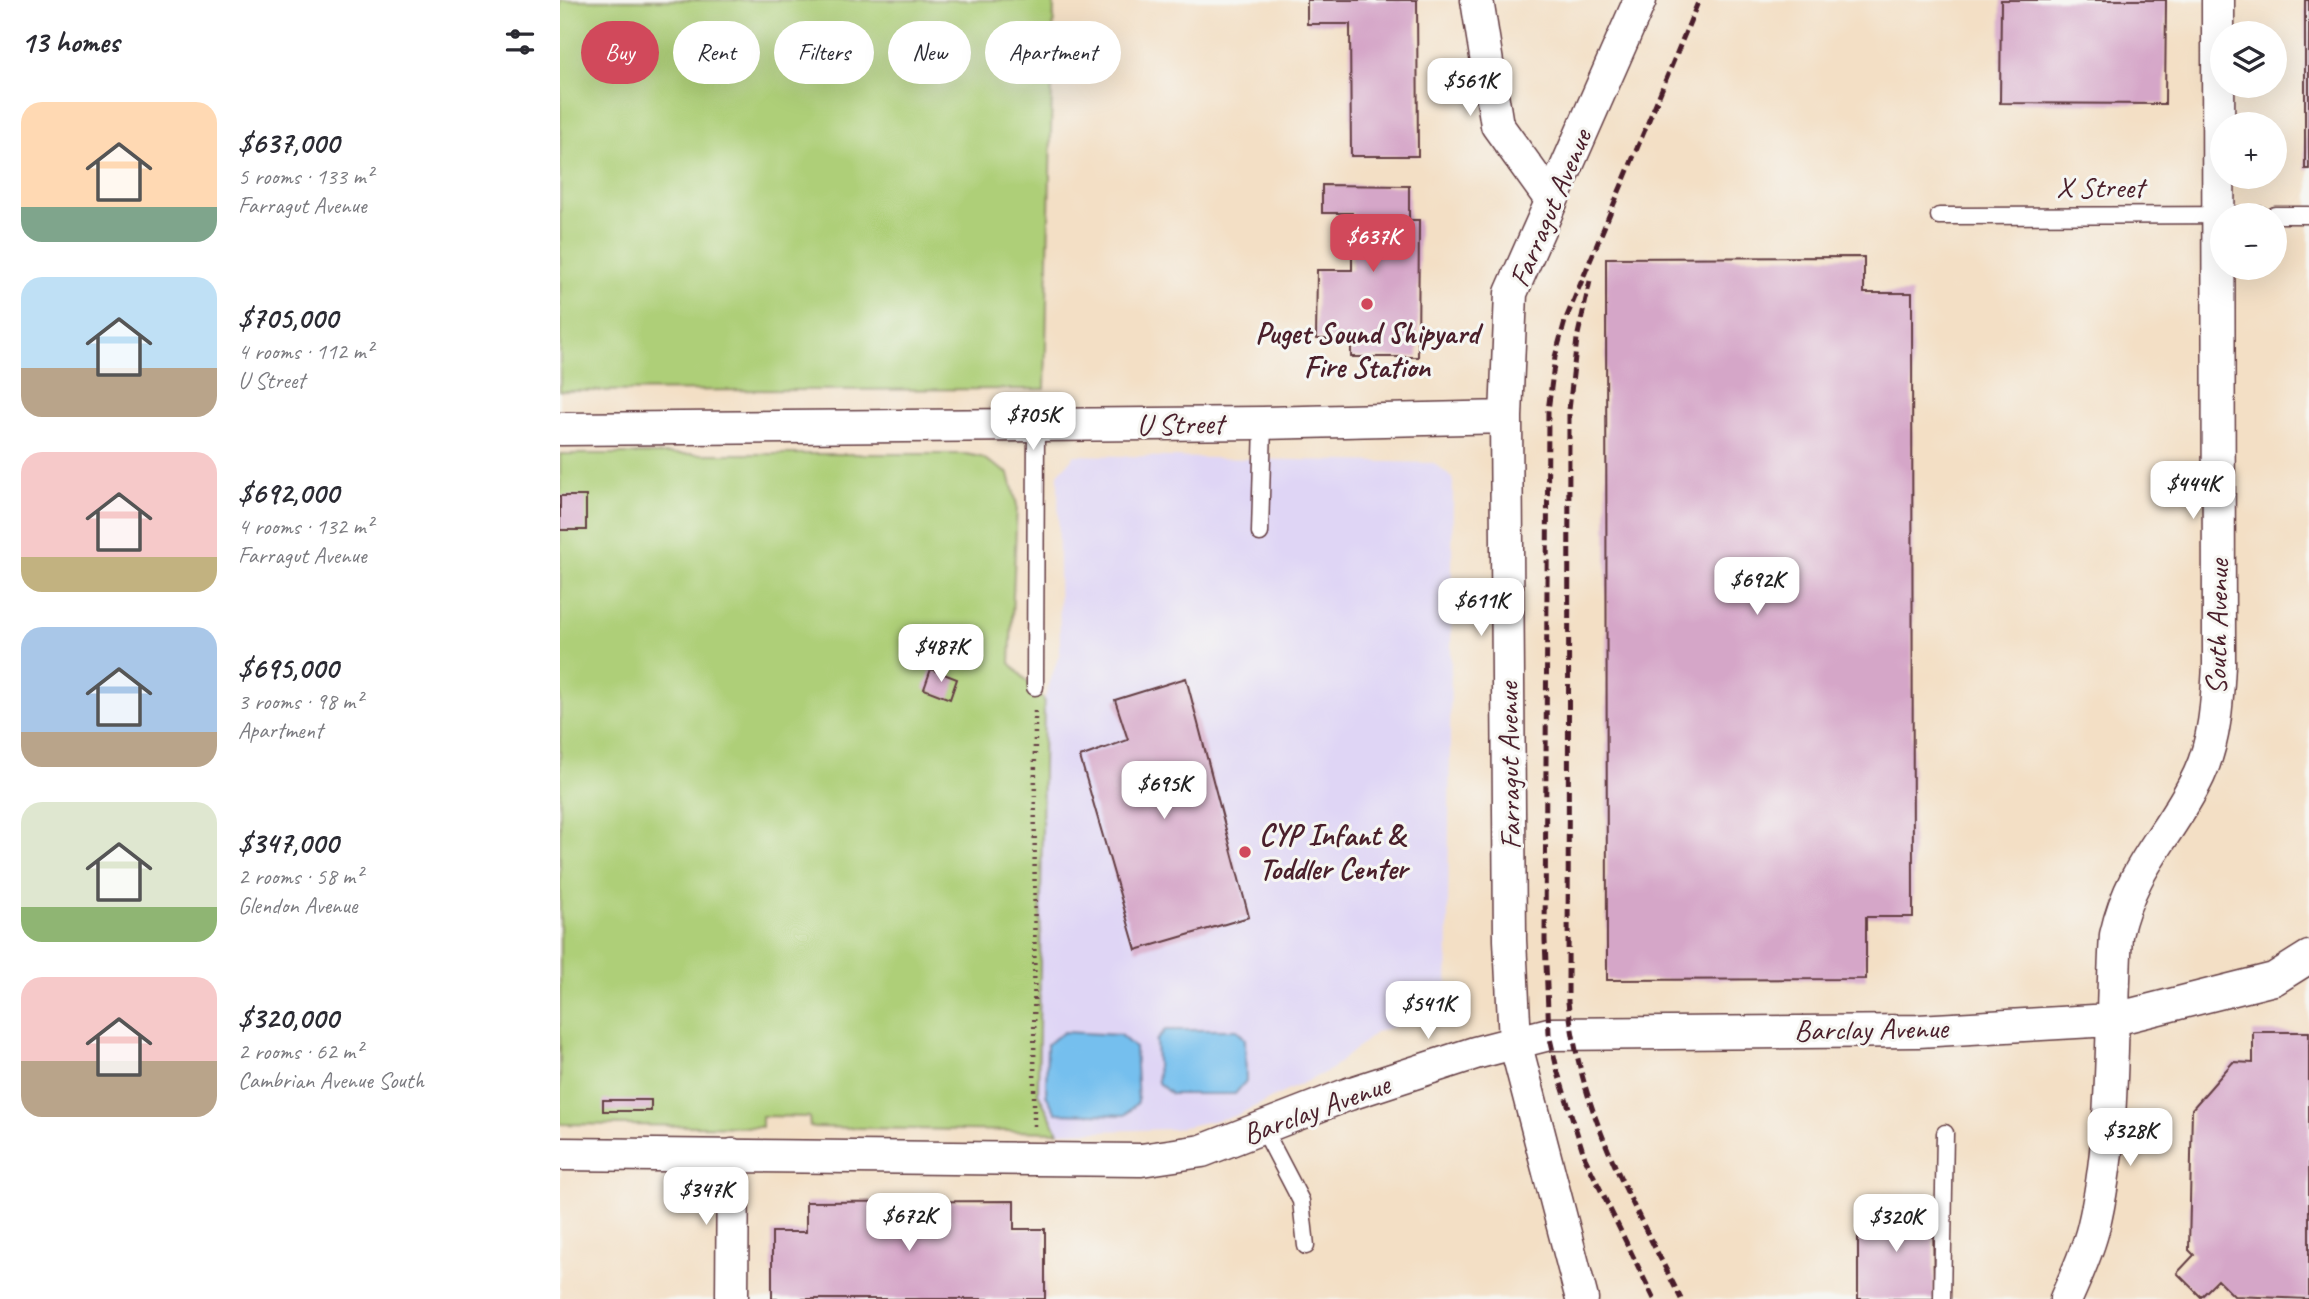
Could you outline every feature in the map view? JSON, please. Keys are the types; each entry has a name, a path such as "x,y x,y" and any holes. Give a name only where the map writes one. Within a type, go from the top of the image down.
{"street":[{"path":"1477,0 1497,125 1551,200"},
{"name":"Farragut Avenue","path":"1582,1299 1515,1042 1510,940 1506,417 1511,293 1640,0"},
{"name":"South Avenue","path":"2218,0 2218,203"},
{"name":"South Avenue","path":"2066,1299 2092,1232 2100,1195 2106,1149 2116,935 2123,902 2137,874 2200,773 2216,708 2219,665 2218,280"},
{"name":"U Street","path":"560,429 1263,423 1506,417"},
{"name":"Barclay Avenue","path":"560,1154 1140,1160 1202,1151 1349,1094 1515,1042 1549,1034 1918,1031 2110,1020 2274,979 2309,957"},
{"path":"732,1299 733,1155"}],"lane":[{"name":"X Street","path":"1939,216 2210,215"},
{"path":"2287,215 2309,215"},
{"path":"1260,533 1263,423"},
{"path":"1035,687 1036,425"},
{"path":"1263,1128 1301,1201 1306,1246"},
{"path":"1942,1299 1945,1133"}],"path":[{"path":"1035,687 1032,1123 1056,1158"}],"shaded area":[{"name":"CYP Infant & Toddler Center","path":"1075,455 1434,463 1453,479 1447,1003 1442,1012 1376,1032 1330,1070 1235,1116 1174,1129 1058,1132 1038,1093 1044,700 1060,652 1058,474"}],"green space":[{"path":"560,0 1054,0 1054,21 985,21 985,84 1052,84 1045,389 560,391"},
{"path":"560,454 966,454 981,457 1009,474 1017,505 1010,663 1044,700 1038,1093 1058,1132 810,1127 809,1117 762,1116 762,1127 560,1124"}],"water":[{"path":"1165,1030 1237,1030 1245,1039 1246,1081 1235,1094 1171,1094 1158,1083 1156,1041"},
{"path":"1064,1032 1120,1035 1135,1048 1138,1102 1125,1115 1056,1113 1046,1095 1047,1044"}],"building":[{"path":"1307,0 1417,0 1418,156 1351,156 1350,24 1307,24"},
{"path":"2001,0 2166,0 2165,104 2000,103"},
{"path":"2305,0 2309,0 2309,169 2305,169"},
{"name":"Puget Sound Shipyard Fire Station","path":"1322,185 1409,186 1409,220 1419,220 1418,357 1351,357 1351,339 1316,339 1317,270 1352,270 1352,213 1322,213"},
{"path":"1864,257 1864,293 1912,293 1913,917 1866,917 1866,979 1607,980 1606,258"},
{"path":"560,496 586,496 586,530 560,530"},
{"path":"931,669 957,679 950,699 924,689"},
{"path":"1186,678 1249,917 1136,950 1080,757 1128,740 1115,700"},
{"path":"2253,1032 2309,1032 2309,1299 2234,1296 2218,1280 2201,1297 2177,1273 2194,1255 2189,1250 2192,1109 2233,1062 2253,1063"},
{"path":"603,1100 651,1100 651,1111 603,1111"},
{"path":"1014,1201 1014,1229 1045,1229 1045,1299 772,1299 772,1232 806,1232 806,1202"},
{"path":"1933,1209 1934,1299 1858,1299 1858,1210"}],"railway":[{"path":"1654,1299 1585,1158 1558,1073 1549,1034 1545,940 1548,411 1555,357 1565,321 1699,0"},
{"path":"1590,281 1577,339 1569,410 1568,1002 1584,1082 1596,1120 1627,1191 1681,1299"}],"place":[{"name":"Puget Sound Shipyard Fire Station","path":"1367,304"},
{"name":"CYP Infant & Toddler Center","path":"1245,852"}]}
